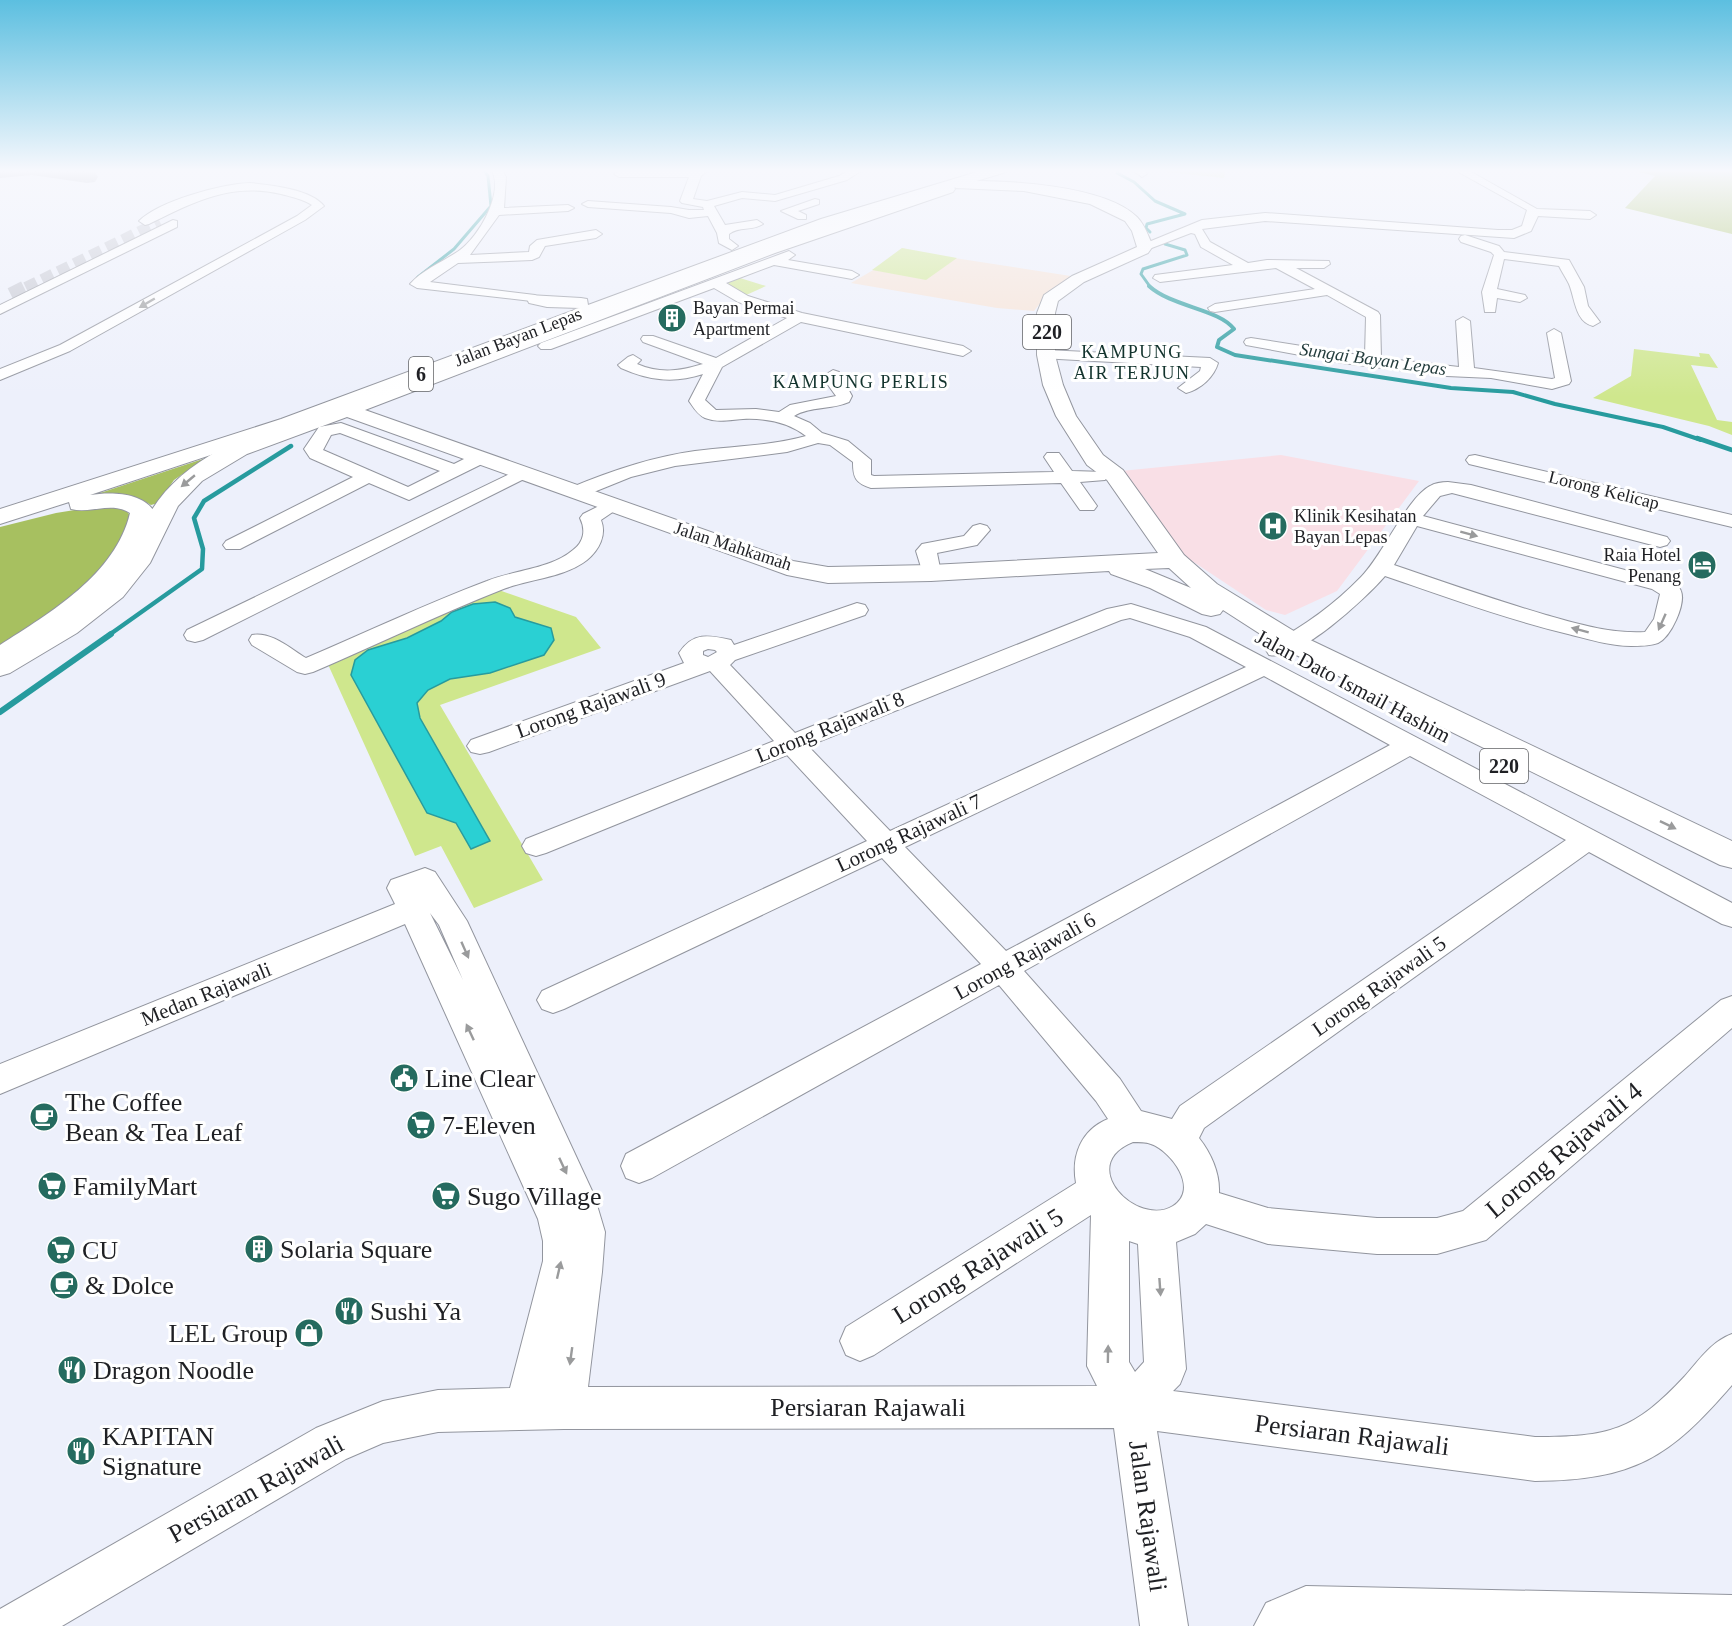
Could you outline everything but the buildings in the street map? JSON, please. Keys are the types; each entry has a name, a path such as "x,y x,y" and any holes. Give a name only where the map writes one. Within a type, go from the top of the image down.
{"main road":[{"path":"0,667 57,633 99,604 126,578 144,553 160,517 178,489 208,465 239,449 346,410 763,245"},
{"name":"Jalan Bayan Lepas","path":"0,517 377,391 763,245"},
{"name":"Jalan Dato Ismail Hashim","path":"1140,245 1136,254 1071,283 1050,299 1046,313 1046,355 1053,386 1066,416 1097,468 1115,476 1165,561 1211,608 1732,856"},
{"name":"Jalan Bayan Lepas","path":"0,507 202,448 381,382 581,303 732,258"},
{"path":"535,299 547,302 581,303"},
{"path":"535,299 545,304 548,310 542,319"},
{"path":"0,498 206,434 492,339"},
{"name":"Jalan Mahkamah","path":"346,410 787,567 828,575 931,573 1165,561"},
{"path":"0,522 94,502 133,503 142,511 142,524 128,550 87,596 0,657"},
{"name":"Jalan Dato Ismail Hashim","path":"1165,561 1287,645 1732,880"},
{"path":"1104,565 1160,582 1211,608"}],"street":[{"path":"0,310 131,245"},
{"path":"0,375 74,344 253,245"},
{"path":"471,245 467,251 417,284 535,299"},
{"path":"454,259 532,256 538,245"},
{"path":"725,245 732,258"},
{"path":"1207,245 1247,267"},
{"path":"1482,245 1495,249 1500,255 1570,263 1581,306 1593,322"},
{"path":"772,261 789,255"},
{"path":"1490,309 1489,292 1494,265 1500,255"},
{"path":"732,258 772,261 852,275"},
{"path":"546,346 714,282 732,258"},
{"path":"1278,264 1374,317 1373,362"},
{"path":"1160,279 1278,264 1324,264"},
{"path":"714,282 743,299 798,316 963,351"},
{"path":"1215,308 1329,291"},
{"path":"1489,292 1520,297"},
{"path":"633,360 626,365 632,369 672,376 698,371 798,316"},
{"path":"1463,321 1467,372"},
{"path":"1251,342 1373,362 1491,373 1552,384 1563,381 1554,333"},
{"path":"648,339 716,363"},
{"path":"1046,355 1210,363 1207,373 1186,388"},
{"path":"716,363 697,401 707,412 719,415 755,414 782,419 810,429 817,438"},
{"path":"782,419 788,410 843,399 844,396 836,385 833,375"},
{"path":"454,470 341,428 329,428 325,431 313,451 409,494 480,458"},
{"path":"577,492 606,480 666,463 708,455 785,447 817,438 834,441 850,449 862,460 862,477 871,482 1067,477 1097,468"},
{"path":"1053,457 1087,506"},
{"name":"Lorong Kelicap","path":"1475,460 1732,521"},
{"path":"195,635 522,473"},
{"path":"233,545 369,476"},
{"name":"Lorong Rajawali 7","path":"553,1000 885,843 1287,645 1347,601 1381,568 1412,519 1433,492 1439,488 1451,487 1660,541"},
{"path":"260,640 305,667 452,602 513,578 566,563 588,547 595,534 595,527 590,518 613,505"},
{"path":"1381,568 1535,618 1616,639 1637,641 1653,637 1663,627 1671,594 1670,590 1659,585 1412,519"},
{"path":"931,573 926,551 929,548 970,541 980,530"},
{"name":"Lorong Rajawali 9","path":"480,746 857,610"},
{"name":"Lorong Rajawali 8","path":"536,846 1124,611 1131,611 1198,632 1287,645"},
{"path":"1287,645 1410,745 1732,916"},
{"path":"715,661 1003,968 1108,1090 1132,1126"},
{"name":"Lorong Rajawali 6","path":"639,1166 1410,745"},
{"name":"Lorong Rajawali 5","path":"1178,1141 1192,1117 1588,839"},
{"name":"Medan Rajawali","path":"0,1079 419,894 557,1218 562,1241 562,1261 545,1408"},
{"name":"Lorong Rajawali 4","path":"1198,1204 1268,1226 1377,1236 1437,1236 1473,1227 1732,1009"},
{"path":"1132,1126 1156,1129 1178,1141 1191,1154 1200,1171 1202,1188 1198,1204 1188,1217 1174,1225 1156,1228 1125,1221 1103,1201 1090,1176 1090,1161 1095,1147 1104,1136 1117,1129 1132,1126"},
{"name":"Lorong Rajawali 5","path":"860,1341 1103,1201"},
{"name":"Jalan Rajawali","path":"1103,1201 1108,1366 1132,1407 1164,1626"},
{"name":"Jalan Rajawali","path":"1132,1407 1165,1369 1156,1228"},
{"name":"Persiaran Rajawali","path":"17,1626 331,1443 383,1422 438,1411 545,1408 1132,1407 1535,1459 1574,1459 1613,1452 1644,1439 1671,1418 1732,1354"},
{"path":"1278,1626 1283,1620 1306,1610 1732,1619"}],"shaded area":[{"path":"902,248 1077,277 1045,297 1034,311 997,308 851,283 875,269"},
{"name":"Klinik Kesihatan Bayan Lepas","path":"1281,455 1419,481 1337,591 1285,615 1266,610 1174,549 1149,504 1121,471"}],"green space":[{"path":"902,248 957,258 926,280 872,270"},
{"path":"740,278 766,286 744,296 728,286 729,282"},
{"path":"1634,349 1700,357 1699,353 1709,354 1718,368 1691,365 1717,420 1732,422 1732,435 1709,426 1593,398 1631,376"},
{"path":"206,458 174,480 158,503 151,505 124,496 94,495"},
{"path":"106,505 126,510 131,517 119,547 78,595 0,649 0,527 56,513"},
{"path":"493,588 576,617 601,648 440,705 543,880 474,908 441,846 415,856 326,660"}],"water":[{"path":"495,602 510,608 515,617 551,628 554,640 544,655 490,673 450,679 428,690 417,703 420,718 490,841 471,849 456,823 427,813 351,675 355,660 368,650 407,638 441,621 452,612 473,604"}],"waterway":[{"path":"418,277 458,245"},
{"name":"Sungai Bayan Lepas","path":"1150,287 1141,274 1143,269 1187,255 1185,250 1168,245"},
{"name":"Sungai Bayan Lepas","path":"1150,287 1170,299 1227,322 1234,329 1219,340 1217,347 1235,355 1451,388 1513,392 1555,404 1663,427 1701,440"},
{"name":"Sungai Bayan Lepas","path":"1697,438 1732,450"},
{"path":"109,635 202,569 203,549 194,518 204,501 291,446"},
{"path":"0,712 111,634"}],"tunnel":[{"path":"26,288 114,245"},
{"path":"11,295 29,286"}],"place":[{"name":"Bayan Permai Apartment","path":"672,318"},
{"name":"Klinik Kesihatan Bayan Lepas","path":"1273,526"},
{"name":"Raia Hotel Penang","path":"1702,565"},
{"name":"Line Clear","path":"404,1078"},
{"name":"The Coffee Bean & Tea Leaf","path":"44,1117"},
{"name":"7-Eleven","path":"421,1125"},
{"name":"FamilyMart","path":"52,1186"},
{"name":"Sugo Village","path":"446,1196"},
{"name":"Solaria Square","path":"259,1249"},
{"name":"CU","path":"61,1250"},
{"name":"& Dolce","path":"64,1285"},
{"name":"Sushi Ya","path":"349,1311"},
{"name":"LEL Group","path":"309,1333"},
{"name":"Dragon Noodle","path":"72,1370"},
{"name":"KAPITAN Signature","path":"81,1451"}],"district":[{"name":"KAMPUNG AIR TERJUN","path":"1132,362"},
{"name":"KAMPUNG PERLIS","path":"861,382"}]}
